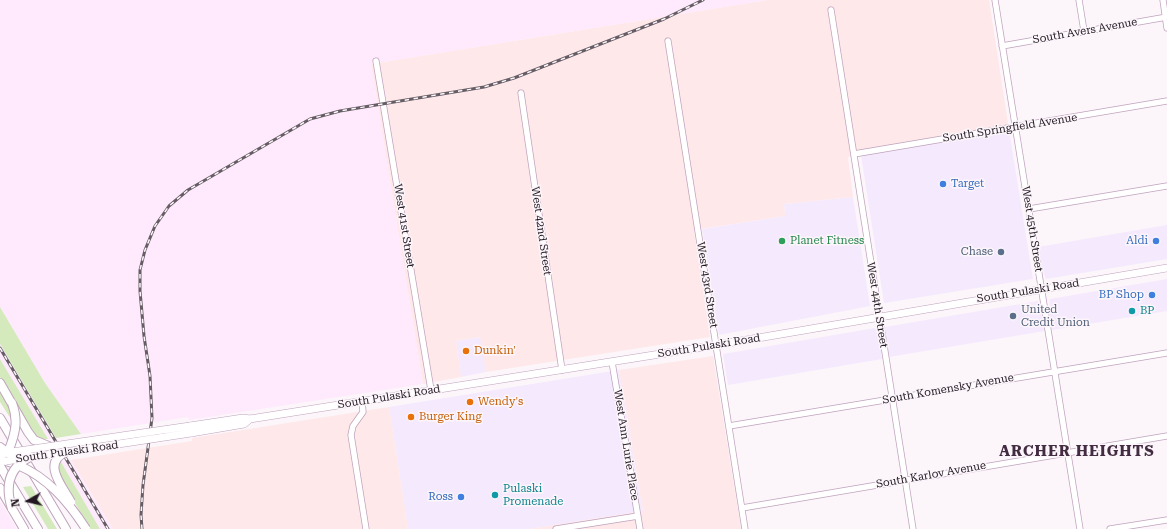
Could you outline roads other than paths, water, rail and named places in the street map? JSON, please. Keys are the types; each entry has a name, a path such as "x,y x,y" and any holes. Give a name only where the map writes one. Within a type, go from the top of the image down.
{"highway":[{"path":"0,383 34,440 51,447"},
{"path":"2,459 16,427 16,418 12,403"},
{"path":"0,418 66,529"},
{"path":"0,447 2,459 38,529"},
{"path":"12,509 9,487 13,473 18,465 30,457 51,447"},
{"path":"66,452 54,462 54,473 86,529"},
{"path":"2,459 30,457"},
{"path":"2,459 18,465 49,483 62,497 86,529"},
{"path":"0,488 24,529"}],"main road":[{"name":"South Pulaski Road","path":"2,459 51,447 243,418 250,419 612,362 1167,268"},
{"name":"South Pulaski Road","path":"30,457 199,432 244,424 250,419"}],"street":[{"name":"West 45th Street","path":"995,0 1080,529"},
{"path":"1079,0 1084,31"},
{"path":"1162,0 1167,28"},
{"name":"West 44th Street","path":"831,10 913,529"},
{"name":"South Avers Avenue","path":"1002,46 1166,17"},
{"name":"West 43rd Street","path":"668,41 746,529"},
{"name":"West 41st Street","path":"376,61 431,390"},
{"name":"West 42nd Street","path":"520,93 562,370"},
{"name":"South Springfield Avenue","path":"854,154 1167,102"},
{"path":"1028,209 1167,186"},
{"name":"South Komensky Avenue","path":"729,426 1167,353"},
{"name":"West Ann Lurie Place","path":"612,362 640,529"},
{"path":"362,401 364,412 353,426 351,435 366,529"},
{"name":"South Karlov Avenue","path":"742,508 1167,436"},
{"path":"556,529 638,516"},
{"path":"1110,529 1167,520"}],"railway":[{"path":"142,529 141,515 143,485 152,418 150,376 144,336 140,291 140,270 145,250 155,226 169,206 188,190 310,119 340,111 484,87 514,78 664,19 703,0"},
{"path":"0,348 108,529"}],"place":[{"name":"Target","path":"943,184"},
{"name":"Planet Fitness","path":"782,241"},
{"name":"Aldi","path":"1156,241"},
{"name":"Chase","path":"1001,252"},
{"name":"BP Shop","path":"1152,295"},
{"name":"BP","path":"1132,311"},
{"name":"United Credit Union","path":"1013,316"},
{"name":"Dunkin'","path":"466,351"},
{"name":"Wendy's","path":"470,402"},
{"name":"Burger King","path":"411,417"},
{"name":"Pulaski Promenade","path":"495,495"},
{"name":"Ross","path":"461,497"}],"district":[{"name":"ARCHER HEIGHTS","path":"1077,452"}]}
